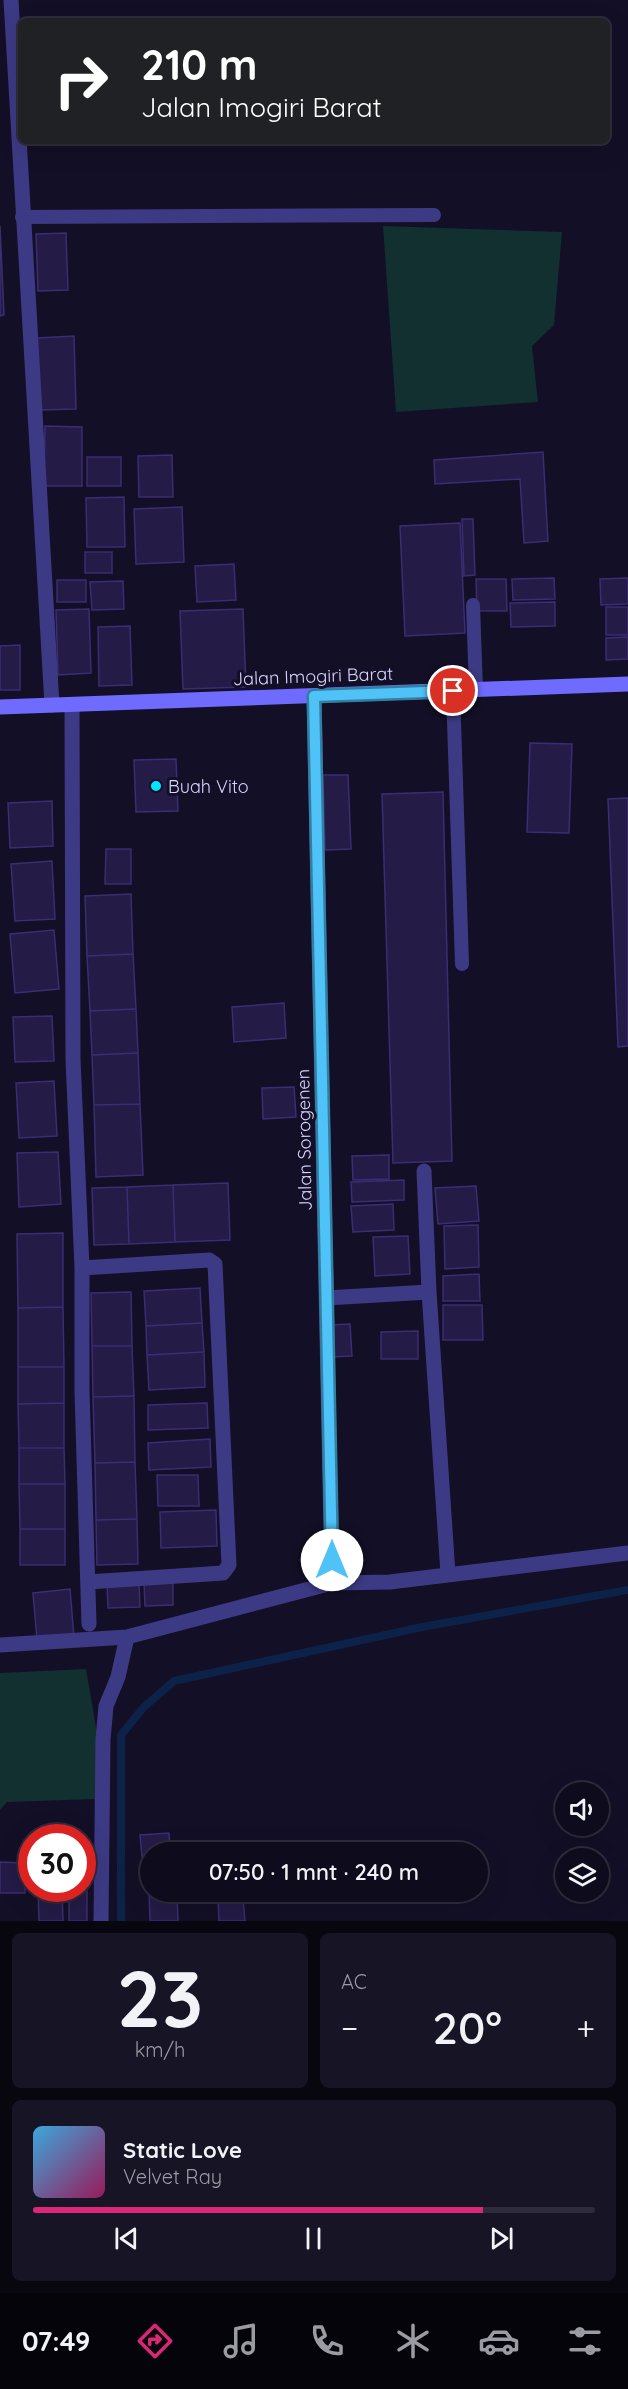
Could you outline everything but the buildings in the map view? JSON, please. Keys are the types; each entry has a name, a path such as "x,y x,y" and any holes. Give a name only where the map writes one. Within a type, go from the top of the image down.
{"main road":[{"name":"Jalan Imogiri Barat","path":"0,707 628,684"}],"street":[{"path":"10,0 52,705"},
{"name":"Jalan Sorogenen","path":"314,696 332,1583"},
{"path":"72,705 73,1059 82,1268 82,1391 89,1624"},
{"path":"424,1171 429,1292 448,1574"},
{"path":"82,1268 209,1260 215,1264 230,1565 223,1573 88,1582"},
{"path":"327,1298 429,1292"},
{"path":"0,1645 127,1637 332,1583 390,1582 628,1553"},
{"path":"101,1921 103,1739 106,1706 118,1677 127,1637"}],"lane":[{"path":"22,217 434,215"},
{"path":"472,604 476,690"},
{"path":"453,691 462,964"}],"green space":[{"path":"383,226 562,232 554,325 532,346 538,402 396,412"},
{"path":"86,1669 97,1733 95,1799 7,1802 0,1810 0,1673"}],"waterway":[{"path":"121,1921 121,1735 143,1708 174,1681 422,1627 628,1590"}],"place":[{"name":"Buah Vito","path":"156,786"}],"route":[{"path":"332,1560 314,696 453,691"}]}
